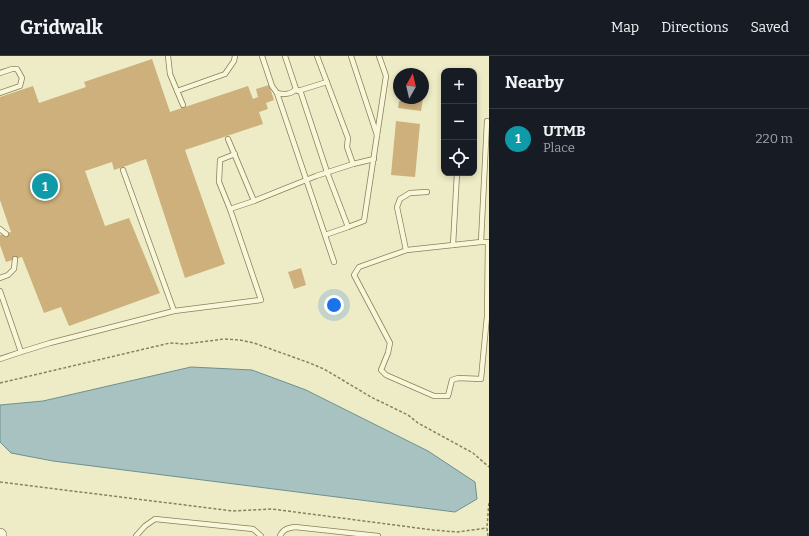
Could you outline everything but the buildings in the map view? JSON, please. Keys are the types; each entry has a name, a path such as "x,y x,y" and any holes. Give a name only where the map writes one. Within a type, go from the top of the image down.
{"lane":[{"path":"168,56 170,74 182,105"},
{"path":"177,91 225,74 234,61 235,56"},
{"path":"262,56 272,86 277,93 334,262"},
{"path":"285,56 296,84 296,89 294,92"},
{"path":"317,56 348,138 347,147 353,164"},
{"path":"351,56 377,137"},
{"path":"325,235 364,221 386,76 379,56"},
{"path":"0,73 17,69 20,72 22,82 20,86 0,93"},
{"path":"277,93 282,95 327,82"},
{"path":"300,90 327,172 348,227"},
{"path":"481,242 487,121"},
{"path":"228,139 254,200"},
{"path":"0,359 50,343 174,311 261,300 230,209 219,182 220,160 235,154"},
{"path":"230,209 327,172 374,159"},
{"path":"123,170 174,311"},
{"path":"453,245 457,176"},
{"path":"406,250 397,207 400,198 410,193 427,192"},
{"path":"0,229 6,234"},
{"path":"489,242 487,308 481,379 458,378 452,380 448,396 434,396 386,375 381,370 388,353 390,343 354,275 359,268 406,250 489,242"},
{"path":"0,278 8,275 14,268 15,259"},
{"path":"0,291 21,352"},
{"path":"136,536 145,526 155,519 253,529 261,536"},
{"path":"280,536 281,532 288,528 295,527 378,536"},
{"path":"341,536 346,532"}],"path":[{"path":"0,383 170,343 185,344 224,339 240,340 254,343 324,369 371,397 408,415 473,453 489,467"},
{"path":"0,482 234,511 272,509 433,530 463,532 487,528"},
{"path":"488,536 487,528 489,501"}],"water":[{"path":"191,367 252,370 306,390 428,451 475,482 477,499 455,512 53,461 11,453 0,442 0,405 43,401"}],"place":[{"name":"UTMB","path":"45,186"}]}
